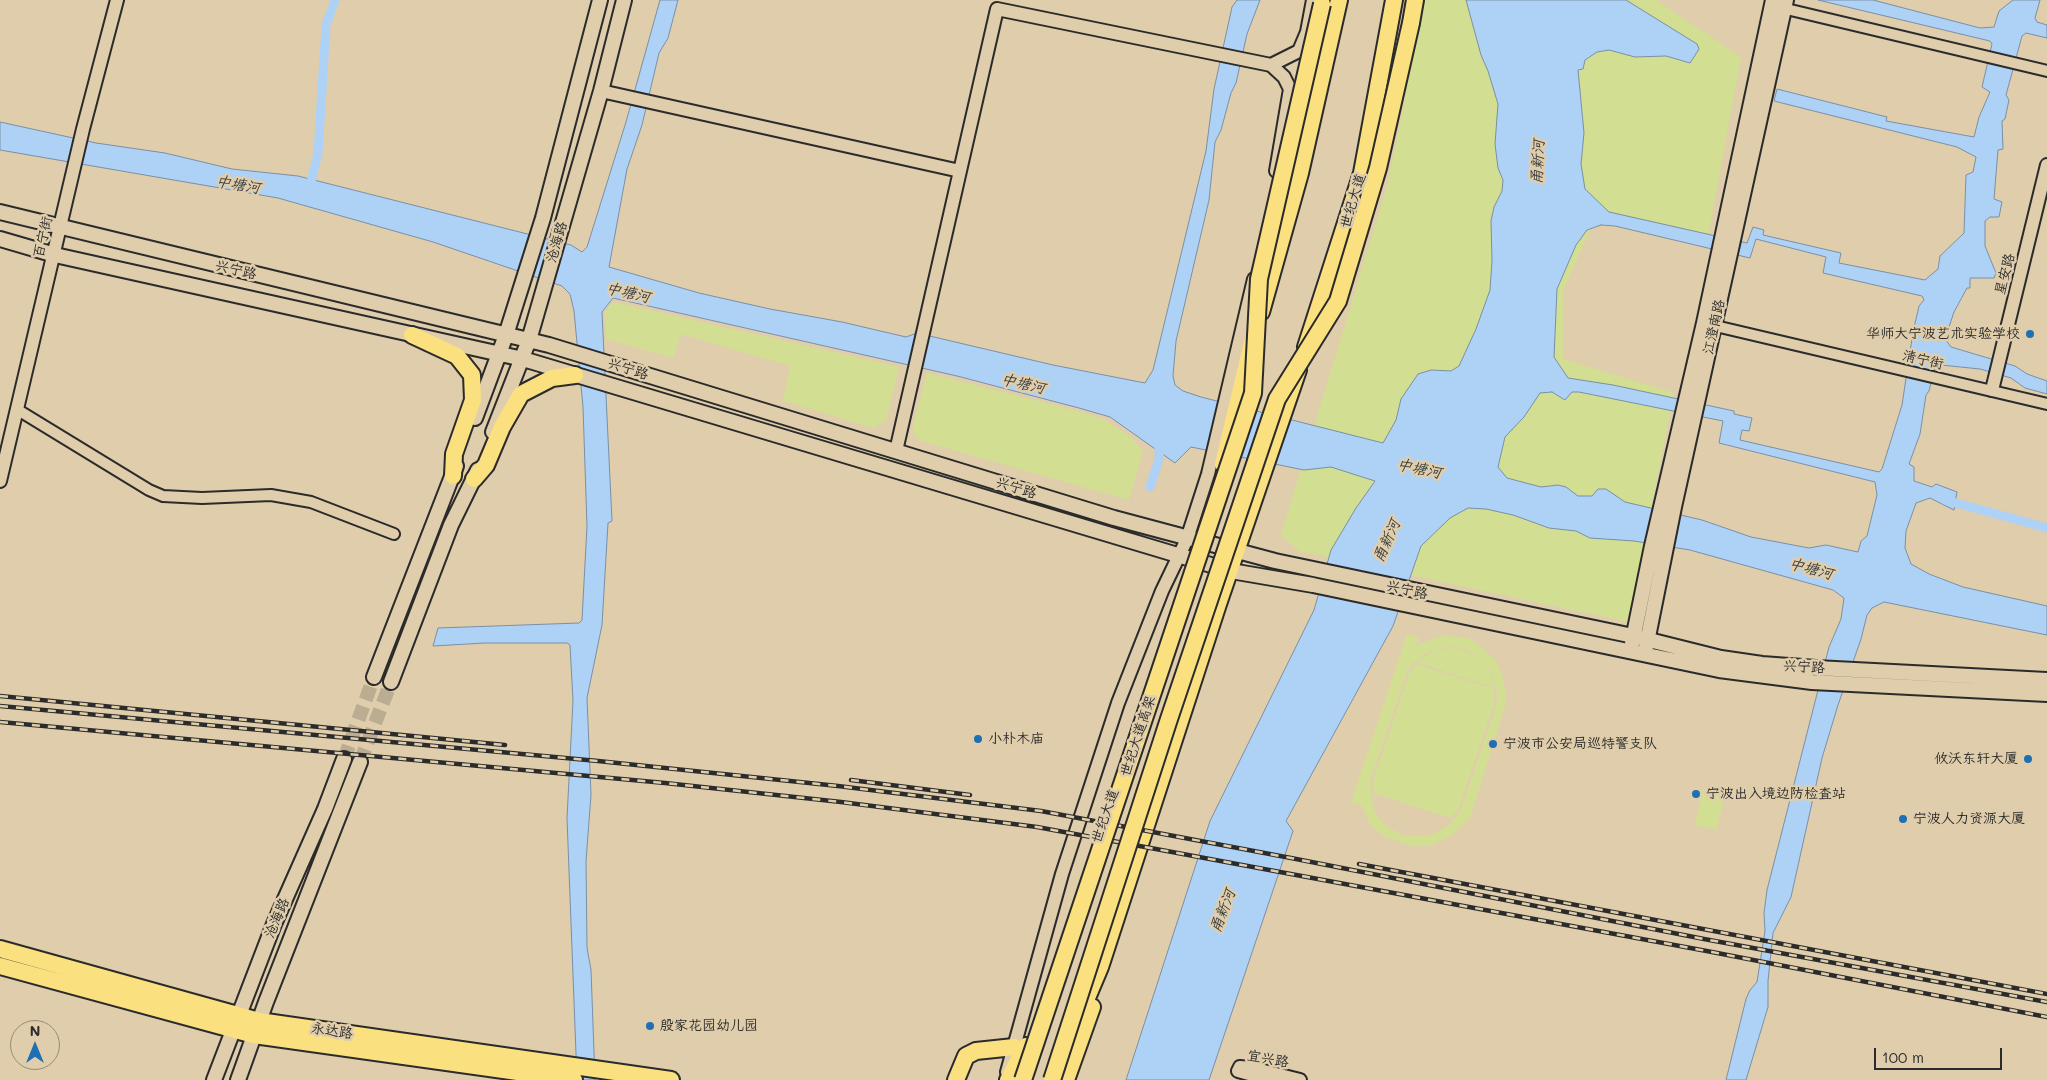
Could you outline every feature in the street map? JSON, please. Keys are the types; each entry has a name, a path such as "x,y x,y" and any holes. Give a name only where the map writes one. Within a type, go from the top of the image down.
{"main road":[{"name":"沧海路","path":"374,676 500,354 536,240 600,0"},
{"name":"沧海路","path":"391,682 451,525 474,479 529,340 601,91 624,0"},
{"name":"世纪大道","path":"1015,1080 1020,1047 1185,558 1222,466 1242,380 1300,173 1338,0"},
{"name":"世纪大道","path":"1283,398 1362,173 1394,0"},
{"path":"1051,1080 1100,968 1218,604 1231,571 1265,465 1283,398 1338,301 1378,168 1411,23 1414,0"},
{"name":"世纪大道高架","path":"1023,1080 1253,393 1259,280 1319,1"},
{"name":"江澄南路","path":"1630,650 1652,546 1668,505 1710,324 1779,3"},
{"name":"兴宁路","path":"0,212 573,352 1161,532 1317,571 1633,636 1646,647"},
{"name":"兴宁路","path":"0,239 55,255 522,359 1231,571 1313,585 1630,650 1646,647 1762,664 1816,668 2047,680"},
{"name":"沧海路","path":"412,335 457,356 472,374 473,400 454,454 453,476"},
{"name":"沧海路","path":"474,479 486,465 502,427 521,394 552,378 575,375"},
{"name":"世纪大道高架","path":"1051,1080 1172,710 1283,398"},
{"name":"江澄南路","path":"1646,647 1665,554 1668,505"},
{"path":"1646,647 1718,670 1812,682 2047,694"},
{"name":"沧海路","path":"214,1080 274,924 344,759"},
{"name":"沧海路","path":"238,1080 360,762"},
{"name":"永达路","path":"0,949 239,1015 257,1028"},
{"name":"永达路","path":"0,966 233,1031 257,1028 570,1075 599,1070 671,1080"},
{"path":"1066,1080 1097,994 1100,968"},
{"path":"956,1080 966,1056 976,1051 1020,1047 1006,1080"}],"street":[{"name":"百宁街","path":"0,481 55,255 83,129 117,0"},
{"path":"896,450 997,9 1271,64 1291,57 1299,51 1319,1"},
{"path":"1779,3 1983,57 2047,71"},
{"path":"1192,540 1263,240 1289,103 1290,89 1284,77 1271,64"},
{"path":"601,91 960,172"},
{"name":"星安路","path":"1992,390 2047,165"},
{"name":"清宁街","path":"1710,324 2047,404"},
{"path":"18,410 149,490 163,496 202,498 271,495 311,502 394,534"},
{"path":"1020,1047 1062,874 1118,703 1162,591 1185,558"},
{"name":"宜兴路","path":"1271,1080 1238,1071 1240,1067 1252,1068 1300,1080"}],"green space":[{"path":"1425,0 1656,0 1741,57 1708,236 1595,219 1563,291 1563,359 1674,393 1628,622 1299,551 1281,535 1387,186"},
{"path":"618,303 899,367 886,420 874,428 783,401 790,366 681,334 673,358 606,339 605,312 612,304"},
{"path":"927,373 1085,413 1104,420 1130,436 1143,451 1129,500 921,441 913,433 913,425"},
{"path":"1407,634 1419,637 1416,646 1443,635 1468,638 1478,644 1496,661 1503,677 1506,694 1505,706 1470,818 1451,836 1429,846 1411,846 1386,837 1370,825 1362,806 1351,802","holes":["1452,646 1464,648 1480,659 1461,649 1452,647 1431,652 1416,662 1495,688 1491,673 1481,659 1491,671 1494,678 1497,696 1496,707 1460,811 1450,824 1436,833 1427,836 1404,836 1385,825 1378,817 1373,807 1370,782 1407,673 1412,664 1428,652"]},
{"path":"1416,664 1494,689 1494,705 1458,810 1450,818 1373,793 1373,781 1409,674"},
{"path":"1703,788 1725,792 1717,830 1695,825"}],"water":[{"path":"660,0 678,0 668,38 659,53 642,125 627,169 609,267 699,293 770,309 842,322 906,337 917,333 1053,365 1145,383 1153,370 1206,151 1214,89 1232,7 1237,0 1260,0 1247,34 1236,83 1231,93 1221,130 1215,142 1209,200 1176,341 1173,376 1175,385 1183,391 1201,397 1383,443 1396,420 1401,399 1418,374 1431,370 1451,371 1459,366 1476,329 1490,290 1492,261 1491,221 1494,207 1502,191 1503,180 1498,168 1495,144 1498,104 1481,55 1466,0 1626,0 1697,44 1699,49 1690,63 1666,56 1635,57 1609,50 1597,52 1585,60 1583,69 1578,70 1584,133 1581,164 1585,189 1609,212 1747,243 1753,227 1764,230 1763,235 1841,253 1839,263 1925,280 1938,269 1940,256 1964,233 1966,175 1973,172 1976,157 1957,147 1774,101 1777,89 1887,117 1886,121 1974,137 1979,117 1990,92 1982,87 1992,44 1990,41 1818,0 1873,0 1980,28 1994,27 1999,11 2013,0 2040,0 2035,18 2037,22 2047,25 2047,38 2026,33 2022,36 2006,95 2009,100 2005,119 2002,121 2003,149 1998,150 1994,199 2002,202 1999,217 1990,217 1985,221 1985,246 1996,273 1994,278 1970,278 1970,288 1967,288 1954,312 1945,339 1951,347 2015,366 2027,374 2047,381 2047,394 2025,388 2011,378 1980,369 1941,365 1935,368 1929,391 1926,395 1920,434 1909,464 1914,467 1914,481 1932,487 1936,484 1957,492 1954,510 1930,498 1916,503 1906,531 1905,548 1911,564 1929,574 1963,587 2047,606 2047,635 1884,602 1872,608 1867,615 1822,758 1791,897 1773,933 1768,981 1768,1007 1746,1080 1726,1080 1746,999 1750,990 1757,982 1765,931 1764,913 1767,890 1829,647 1841,619 1844,598 1833,590 1690,550 1634,541 1590,538 1576,531 1549,528 1513,515 1486,509 1468,508 1450,518 1421,546 1393,626 1286,821 1293,831 1209,1080 1126,1080 1210,821 1314,610 1331,550 1356,508 1375,481 1331,467 1304,470 1191,447 1175,463 1110,417 957,376 613,298 602,312 612,521 608,523 602,625 587,698 591,795 586,861 587,948 591,970 595,1080 577,1080 567,818 573,701 570,645 567,643 485,643 433,646 438,628 579,623 582,620 587,526 583,407 574,311 570,294 562,286 433,242 278,198 0,150 0,122 96,143 165,153 232,169 298,176 571,245 582,252 587,247 626,122","holes":["1601,225 1615,226 1750,258 1756,239 1826,257 1823,273 1922,296 1924,300 1919,306 1913,332 1902,405 1882,469 1879,472 1740,440 1742,430 1749,431 1752,418 1734,414 1734,411 1613,385 1568,378 1554,357 1557,289 1576,245 1587,230","1552,392 1565,400 1572,392 1579,392 1723,421 1719,443 1875,482 1877,495 1867,536 1861,541 1858,552 1826,545 1809,548 1751,537 1702,520 1625,502 1606,489 1598,489 1592,496 1578,496 1566,487 1558,485 1541,487 1507,478 1498,467 1505,437 1524,417 1540,393"]}],"waterway":[{"path":"309,190 318,153 326,25 335,0"},
{"path":"1150,487 1159,459 1159,441"},
{"path":"1945,500 2047,528"}],"tunnel":[{"path":"344,759 374,677"},
{"path":"360,762 391,682"}],"railway":[{"path":"0,696 505,745"},
{"path":"0,706 598,761 838,786 1041,811 1704,939 2047,1002"},
{"path":"0,722 665,783 841,802 1037,827 1712,952 2047,1017"},
{"path":"851,780 970,795"},
{"path":"1359,864 2047,994"}],"place":[{"name":"华师大宁波艺术实验学校","path":"2030,334"},
{"name":"小朴木庙","path":"978,739"},
{"name":"宁波市公安局巡特警支队","path":"1493,744"},
{"name":"攸沃东轩大厦","path":"2028,759"},
{"name":"宁波出入境边防检查站","path":"1696,794"},
{"name":"宁波人力资源大厦","path":"1903,819"},
{"name":"殷家花园幼儿园","path":"650,1026"}],"water label":[{"name":"甬新河","path":"1538,162"},
{"name":"中塘河","path":"238,185"},
{"name":"中塘河","path":"628,293"},
{"name":"中塘河","path":"1023,384"},
{"name":"中塘河","path":"1419,469"},
{"name":"甬新河","path":"1387,541"},
{"name":"中塘河","path":"1811,569"},
{"name":"甬新河","path":"1223,911"}]}
